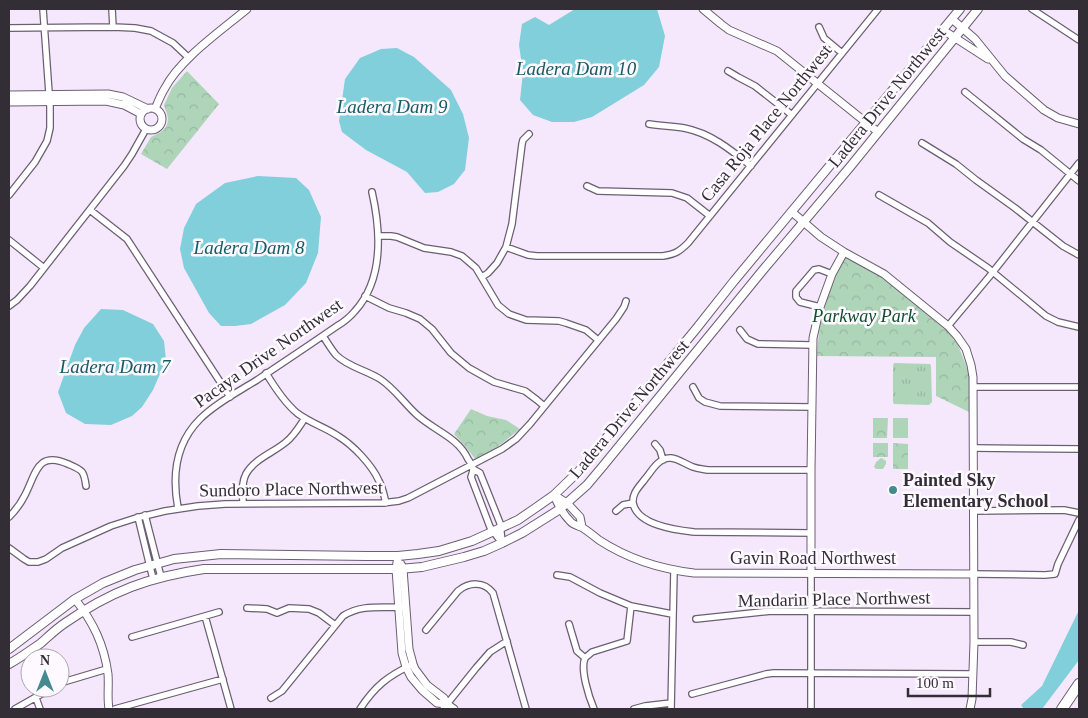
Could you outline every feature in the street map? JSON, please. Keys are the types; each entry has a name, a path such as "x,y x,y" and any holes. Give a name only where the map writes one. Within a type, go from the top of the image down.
{"highway":[{"path":"1062,709 1079,684"}],"main road":[{"name":"Ladera Drive Northwest","path":"9,649 75,599 135,570 174,559 221,554 398,556 439,551 472,541 518,520 554,495 580,470 960,9"},
{"name":"Ladera Drive Northwest","path":"9,664 84,610 125,589 157,578 204,569 400,569 422,567 484,551 522,533 560,509 595,476 978,9"}],"street":[{"path":"9,195 43,149 50,128 50,98 43,9"},
{"path":"112,9 113,27"},
{"path":"152,109 165,87 189,58 247,9"},
{"path":"703,9 729,30 777,51 878,132"},
{"name":"Casa Roja Place Northwest","path":"506,247 528,255 537,256 663,256 675,254 682,250 878,9"},
{"path":"1032,9 1079,40"},
{"path":"952,19 975,39 1013,84 1052,115 1079,124"},
{"path":"819,27 824,38 842,53"},
{"path":"9,28 135,28 151,31 173,43 189,58"},
{"path":"943,30 996,66"},
{"path":"728,71 755,86 792,115"},
{"path":"965,92 1023,139 1042,150 1079,181"},
{"path":"9,102 108,94 123,97 152,109 160,113 160,124 155,129 150,130 141,124 140,120 144,110 152,109"},
{"path":"9,95 106,101 124,105 141,114"},
{"path":"649,124 661,127 684,128 699,132 725,145 751,166"},
{"path":"9,306 17,300 44,268 90,210 132,154 146,129"},
{"path":"482,277 502,257 506,247 512,224 522,144 529,134"},
{"path":"922,143 956,164 1063,246 1079,254"},
{"path":"948,326 1079,163"},
{"path":"587,186 598,191 672,193 687,198 710,216"},
{"name":"Pacaya Drive Northwest","path":"178,508 174,486 178,456 185,440 199,420 218,405 350,317 360,306 376,269 379,247 378,221 372,192"},
{"path":"879,195 928,224 1046,316 1058,322 1079,327"},
{"path":"90,210 127,239 230,397"},
{"path":"792,212 822,237 844,252 884,274 948,326 966,349 971,365 973,387 974,448 974,642 970,709"},
{"path":"379,236 391,236 424,248 456,253 470,262 482,277 498,304 508,314 526,320 566,323 586,330 598,340"},
{"path":"9,240 44,268"},
{"path":"811,709 812,345 820,307 832,274 844,252"},
{"path":"820,307 800,302 796,297 796,291 814,270 819,269 832,274"},
{"path":"365,296 389,308 420,319 432,329 451,353 469,368 494,382 525,391 544,406"},
{"name":"Sundoro Place Northwest","path":"9,548 27,561 42,561 62,548 111,526 138,517 178,508 213,504 386,503 416,495 472,467 511,443 524,432 616,319 626,301"},
{"path":"740,330 747,339 758,344 812,345"},
{"path":"323,336 332,351 340,359 380,379 418,416 454,440 466,453 472,467 471,477 490,527 502,542"},
{"path":"266,374 280,395 292,408 305,418 338,436 368,464 379,479 386,503"},
{"path":"694,387 699,398 720,406 812,407"},
{"path":"973,387 1079,387"},
{"path":"243,504 243,484 248,470 255,463 289,440 305,418"},
{"path":"655,444 660,450 663,460"},
{"path":"974,448 1079,449"},
{"path":"811,470 708,470 698,469 679,459 671,458 657,464 634,493 633,503 636,513 640,516 653,523 678,531 811,533"},
{"path":"9,518 21,503 37,469 43,462 58,460 80,469 84,475 86,486"},
{"path":"472,467 480,473 500,523 502,542"},
{"name":"Gavin Road Northwest","path":"554,495 567,503 580,517 582,527"},
{"name":"Gavin Road Northwest","path":"554,495 560,509 571,523 582,527 599,540 623,554 674,571 694,572 1055,574 1079,520"},
{"path":"616,511 624,505 633,503"},
{"path":"974,511 1064,510 1079,512"},
{"path":"146,516 157,578"},
{"path":"138,517 154,565"},
{"path":"398,556 403,607 402,653 410,665 411,677 422,690 445,707 454,709"},
{"path":"634,709 645,706 671,706 674,571"},
{"path":"557,575 570,577 600,593 631,606 672,614"},
{"path":"426,630 458,591 464,587 478,584 490,588 494,593 526,709"},
{"path":"75,599 95,628 107,669 110,709"},
{"path":"594,709 582,668 585,658 592,652 627,641 631,606"},
{"path":"271,698 282,691 343,616 359,608 403,607"},
{"path":"247,608 267,609 277,612 289,608 309,609 319,612 335,625"},
{"name":"Mandarin Place Northwest","path":"696,619 772,611 974,612"},
{"path":"132,637 219,612"},
{"path":"205,616 231,709"},
{"path":"569,624 577,651 585,658"},
{"path":"445,707 490,652 507,641"},
{"path":"974,642 1011,642 1023,645"},
{"path":"360,709 368,697 387,678 410,665"},
{"path":"70,680 107,669"},
{"path":"692,694 766,674 973,674"},
{"path":"115,709 222,679"},
{"path":"15,709 36,698 40,709"}],"green space":[{"path":"187,71 219,104 167,169 141,154 151,137 162,131 168,123 164,105 172,88"},
{"name":"Parkway Park","path":"846,257 883,278 947,331 958,345 969,375 969,412 936,396 936,357 817,356 819,331 825,306 833,282"},
{"path":"894,363 930,364 932,402 929,405 894,404"},
{"path":"471,409 487,416 506,420 520,429 496,448 475,459 454,434"},
{"path":"873,418 888,418 887,438 873,438"},
{"path":"893,418 908,418 908,438 893,438"},
{"path":"873,443 888,443 888,457 873,457"},
{"path":"893,443 908,444 908,469 893,469"},
{"path":"881,458 886,461 886,464 883,469 876,469 874,467 876,462"}],"water":[{"name":"Ladera Dam 10","path":"575,9 657,9 665,36 659,67 644,85 592,117 574,122 552,122 533,115 520,100 523,72 519,45 522,24 535,17 549,25"},
{"name":"Ladera Dam 9","path":"397,48 414,57 451,90 463,114 469,138 465,170 454,184 438,192 425,193 407,172 366,150 342,132 339,121 345,79 360,58 381,49"},
{"name":"Ladera Dam 8","path":"258,176 296,178 309,190 321,217 318,253 306,283 285,305 251,324 221,326 209,313 184,268 180,249 184,228 196,204 225,183"},
{"name":"Ladera Dam 7","path":"101,309 123,310 153,324 164,341 166,360 153,390 142,407 132,416 111,425 85,424 66,413 58,392 75,345 84,328"},
{"path":"1079,610 1079,660 1042,709 1024,709 1021,705 1042,686"}],"place":[{"name":"Painted Sky Elementary School","path":"893,490"}]}
